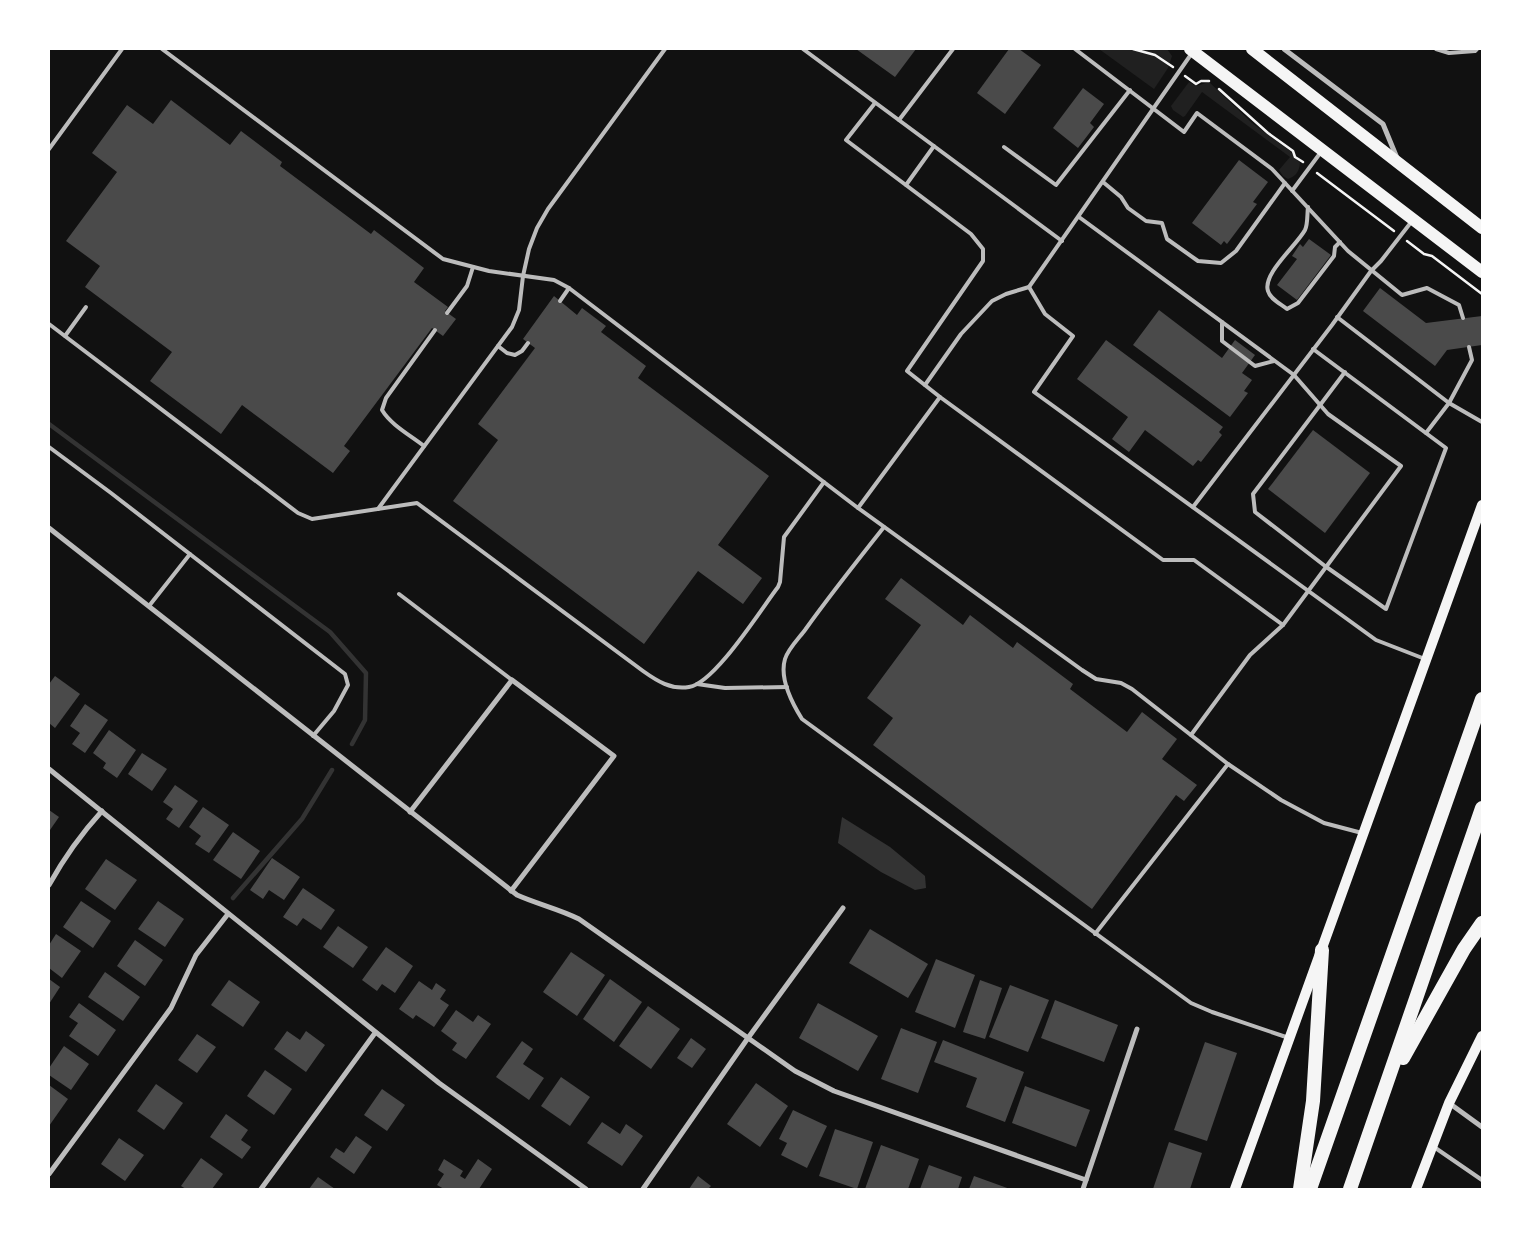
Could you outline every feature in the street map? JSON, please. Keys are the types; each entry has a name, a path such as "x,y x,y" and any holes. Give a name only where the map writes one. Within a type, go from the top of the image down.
{"highway":[{"path":"1310,1189 1482,699"},
{"path":"1350,1189 1482,808"},
{"path":"1387,1084 1421,1028 1460,956 1482,923"},
{"path":"1300,1189 1312,1101 1322,950"}],"main road":[{"path":"1252,49 1482,228"},
{"path":"1193,50 1482,272"},
{"path":"1463,214 1482,221"},
{"path":"1235,1189 1482,504"},
{"path":"1416,1189 1449,1103 1482,1036"}],"street":[{"path":"1284,49 1383,124 1400,165"},
{"path":"49,528 511,891 530,901 559,910 579,919 795,1071 834,1091 1086,1180"},
{"path":"410,812 512,680 614,756 511,891"},
{"path":"49,769 375,1033 439,1083 586,1189"},
{"path":"49,885 81,833 102,811"},
{"path":"643,1189 748,1038 843,908"},
{"path":"49,1174 171,1008 196,955 228,914"},
{"path":"1083,1189 1137,1029"},
{"path":"261,1189 375,1033"},
{"path":"1449,1103 1482,1127"}],"lane":[{"path":"49,149 122,49"},
{"path":"162,49 442,259 473,268 554,280 569,288 858,508 1082,670 1096,679 1121,684 1132,689 1228,764 1305,814 1324,823 1364,834"},
{"path":"378,509 512,327 519,310 523,276 529,249 537,228 548,208 665,49"},
{"path":"803,49 1062,241"},
{"path":"899,120 953,49"},
{"path":"1075,49 1184,132 1197,113 1272,169 1340,242 1371,271 1402,295 1427,288 1459,305 1463,318"},
{"path":"1436,49 1449,53 1475,51 1477,49"},
{"path":"925,385 961,334 992,301 1006,294 1030,287 1193,50"},
{"path":"1004,147 1056,185 1130,90"},
{"path":"875,103 846,140 971,234 983,249 983,261 907,371 1163,560 1194,560 1283,625"},
{"path":"906,185 934,146"},
{"path":"1292,191 1322,150"},
{"path":"1103,182 1121,197 1128,208 1146,222 1162,223 1167,239 1198,262 1221,262 1236,251 1285,183"},
{"path":"1308,207 1306,228 1271,274 1267,283 1268,292 1273,298 1288,309 1298,303 1334,256 1335,247 1340,242"},
{"path":"1079,216 1294,375 1328,414 1401,466 1283,625 1250,655 1191,735"},
{"path":"1193,507 1371,271 1413,219"},
{"path":"448,313 467,286 473,268"},
{"path":"1030,287 1045,314 1073,336 1034,392 1376,640 1426,660"},
{"path":"560,301 569,288"},
{"path":"65,336 86,307"},
{"path":"1337,317 1449,403 1482,422"},
{"path":"1222,322 1222,341 1255,366 1274,361"},
{"path":"49,324 298,513 312,519 418,503 658,682 674,687 690,687 703,681 718,668 778,587 784,536 824,482"},
{"path":"424,446 386,417 382,410 386,398 435,330"},
{"path":"498,346 507,353 515,355 522,352 528,343"},
{"path":"1426,433 1449,403 1472,360 1469,347"},
{"path":"1314,349 1345,372 1446,448 1386,609 1254,512 1253,494 1345,372"},
{"path":"858,508 940,397"},
{"path":"49,447 345,674 348,685 334,711 313,736"},
{"path":"884,527 831,593 785,658 784,674 791,702 802,719 1191,1003 1290,1038"},
{"path":"149,606 190,554"},
{"path":"399,594 512,680"},
{"path":"696,684 725,688 787,687"},
{"path":"1095,934 1228,764"},
{"path":"1432,1146 1482,1180"}],"shaded area":[{"path":"1099,49 1167,49 1172,56 1168,68 1154,89"},
{"path":"1189,82 1196,86 1209,82 1252,123 1290,151 1300,163 1297,173 1288,179 1283,176 1279,170 1290,157 1202,92 1185,116 1183,117 1173,110 1171,106"},
{"path":"842,817 890,847 925,876 926,888 915,890 881,872 838,843"}],"building":[{"path":"856,49 916,49 895,77"},
{"path":"1009,49 1019,49 1041,65 1005,114 977,93"},
{"path":"1083,88 1104,104 1090,123 1094,127 1078,148 1053,128"},
{"path":"171,100 230,145 241,131 282,162 280,166 371,234 374,230 424,268 414,282 448,307 445,311 456,319 443,336 432,328 344,446 350,451 333,473 242,405 221,434 150,381 172,352 85,287 100,266 66,241 117,172 92,153 127,105 153,124"},
{"path":"1239,160 1268,182 1253,202 1257,204 1227,244 1224,241 1221,245 1192,223"},
{"path":"1309,239 1331,255 1297,300 1277,285 1297,259 1292,256 1300,244 1303,247"},
{"path":"1380,288 1426,323 1482,316 1482,345 1447,350 1435,366 1363,311"},
{"path":"554,296 577,315 582,308 606,326 601,332 646,366 638,378 769,476 718,545 762,578 743,604 698,571 644,644 453,501 498,440 478,424 535,348 523,339"},
{"path":"1159,310 1222,358 1235,340 1255,355 1242,373 1252,380 1244,391 1248,393 1230,417 1133,345"},
{"path":"1106,340 1223,427 1219,432 1222,435 1201,462 1198,460 1193,466 1145,430 1129,452 1112,439 1128,417 1077,379"},
{"path":"1313,430 1370,473 1325,533 1268,489"},
{"path":"901,578 963,625 970,615 1013,648 1017,642 1073,684 1070,689 1127,732 1142,712 1177,739 1162,759 1197,785 1184,801 1176,795 1092,909 873,745 893,718 867,698 921,625 885,599"},
{"path":"55,676 80,694 55,728 49,723 49,684"},
{"path":"85,704 108,720 85,753 72,744 80,733 70,726"},
{"path":"109,730 136,750 117,778 103,768 106,763 93,753"},
{"path":"142,753 167,769 152,791 128,774"},
{"path":"175,785 198,801 179,828 166,819 173,809 163,802"},
{"path":"203,807 229,825 209,853 195,844 201,836 189,827"},
{"path":"49,810 59,817 50,830 49,829"},
{"path":"233,832 260,851 241,879 213,860"},
{"path":"272,858 300,877 284,900 269,890 263,899 250,890"},
{"path":"106,859 137,880 115,910 85,889"},
{"path":"303,888 335,910 321,930 303,918 297,926 283,917"},
{"path":"81,901 111,921 93,948 63,927"},
{"path":"158,901 184,919 165,947 138,929"},
{"path":"338,926 368,947 353,968 323,947"},
{"path":"870,929 928,964 908,998 849,963"},
{"path":"56,934 81,951 62,978 49,968 49,945"},
{"path":"135,940 163,960 145,986 117,966"},
{"path":"386,947 413,966 395,993 382,984 377,991 362,980"},
{"path":"571,952 605,975 577,1016 543,992"},
{"path":"936,959 975,975 955,1028 915,1012"},
{"path":"105,972 140,997 123,1021 88,997"},
{"path":"49,979 60,987 49,1004"},
{"path":"610,979 642,1002 614,1042 583,1019"},
{"path":"229,980 260,1002 243,1027 211,1005"},
{"path":"980,980 1002,988 985,1039 963,1032"},
{"path":"419,981 432,990 436,983 446,990 440,999 449,1005 434,1027 416,1015 413,1019 399,1009"},
{"path":"1010,985 1049,1000 1028,1052 989,1037"},
{"path":"1055,1000 1118,1025 1104,1062 1041,1038"},
{"path":"79,1003 116,1030 98,1056 69,1036 78,1023 69,1017"},
{"path":"818,1003 878,1036 858,1071 799,1038"},
{"path":"648,1006 680,1029 651,1069 619,1046"},
{"path":"456,1010 473,1022 478,1015 491,1024 466,1059 452,1050 457,1043 441,1031"},
{"path":"901,1028 937,1042 918,1093 881,1079"},
{"path":"287,1031 300,1040 306,1031 325,1045 306,1072 274,1049"},
{"path":"197,1034 216,1047 197,1073 178,1060"},
{"path":"691,1038 706,1049 692,1068 677,1058"},
{"path":"943,1040 1024,1072 1005,1122 966,1107 977,1078 934,1062"},
{"path":"522,1041 533,1049 523,1064 544,1078 529,1100 496,1077"},
{"path":"1205,1042 1237,1053 1207,1141 1174,1130"},
{"path":"64,1046 89,1064 71,1090 49,1075 49,1068"},
{"path":"265,1070 292,1089 274,1115 247,1096"},
{"path":"561,1077 590,1097 570,1126 541,1106"},
{"path":"756,1083 788,1106 760,1147 727,1124"},
{"path":"156,1084 183,1103 164,1130 137,1111"},
{"path":"49,1085 68,1099 49,1126"},
{"path":"1025,1086 1090,1110 1076,1147 1012,1123"},
{"path":"382,1089 405,1105 387,1131 364,1115"},
{"path":"793,1110 827,1126 807,1168 781,1155 787,1143 779,1139"},
{"path":"226,1114 248,1130 241,1140 251,1147 242,1159 210,1137"},
{"path":"602,1122 620,1134 626,1124 643,1136 622,1166 587,1143"},
{"path":"835,1129 873,1142 857,1189 819,1176"},
{"path":"356,1136 372,1147 354,1174 330,1157 336,1148 344,1153"},
{"path":"119,1138 144,1155 125,1181 101,1164"},
{"path":"1169,1142 1202,1153 1190,1189 1153,1189"},
{"path":"881,1145 919,1159 908,1189 865,1189"},
{"path":"201,1158 223,1174 212,1189 186,1189 181,1186"},
{"path":"444,1159 463,1171 460,1176 465,1179 478,1159 492,1169 479,1189 444,1189 437,1185 444,1174 438,1170"},
{"path":"929,1165 962,1177 958,1189 920,1189"},
{"path":"698,1176 711,1186 708,1189 689,1189"},
{"path":"974,1176 1010,1189 969,1189"},
{"path":"318,1177 335,1189 309,1189"}],"waterway":[{"path":"49,424 330,632 366,673 365,720 352,744"},
{"path":"233,898 302,819 332,770"}]}
